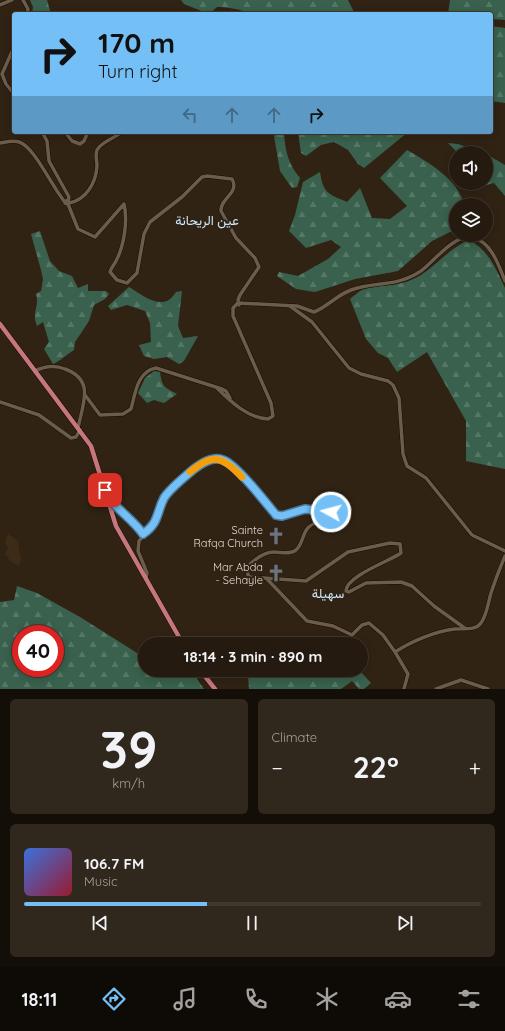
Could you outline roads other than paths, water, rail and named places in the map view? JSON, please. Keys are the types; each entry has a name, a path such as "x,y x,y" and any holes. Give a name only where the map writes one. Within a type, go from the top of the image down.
{"highway":[{"path":"0,324 79,429 93,451 116,526 179,637"},
{"path":"206,677 215,689"}],"street":[{"path":"0,5 12,0"},
{"path":"24,0 28,9 27,12"},
{"path":"12,52 2,74 6,84 12,92"},
{"path":"43,134 47,141 49,161 67,195 67,202"},
{"path":"67,134 72,141 80,144 84,141 87,134"},
{"path":"67,202 76,201 82,198 94,180 97,150 102,144 119,134"},
{"path":"0,143 16,142 24,145 41,165 67,202 78,228 95,237 124,204 125,220 122,239 117,261 110,272 117,280 128,283 137,273 145,230 154,218 182,197 205,176 230,178 234,181 234,187 232,193 228,196 221,208 223,215 241,245 255,258 258,267 239,297 240,303"},
{"path":"85,395 100,415 123,414 131,409 133,397 143,376 151,369 156,368 226,391 230,399 253,416 268,419 273,416 271,403 233,316 233,308 240,303 290,306 314,312 352,290 397,283 422,270 454,242 463,238 475,238 486,246 496,261 505,280"},
{"path":"290,306 312,322 349,368 361,374 388,381 393,385 399,398 403,454 407,466 426,478 472,535 505,552"},
{"path":"0,402 39,415 71,438 76,437 79,429 85,395 83,382 75,373 56,366 35,371"},
{"path":"146,578 148,574 138,548 139,541 143,534 155,523 165,497 185,476 208,461 213,459 223,460 233,467 276,515 282,516 305,509 331,512 331,515 316,521 307,529 298,548 294,551 266,553 257,558 247,567 248,575 250,577 306,581 348,552 390,543 400,544 401,553 358,576 349,584 346,591 349,592 366,583 401,582 412,586 434,606 466,629"},
{"path":"107,498 136,523 143,534"},
{"path":"395,652 407,644 442,632 478,626 483,619 490,594 505,556"},
{"path":"267,579 307,621 333,626 352,635 362,625 369,623 382,635 395,652 408,674 408,681 404,689"},
{"path":"436,689 461,680 488,689"}],"place":[{"name":"Sainte Rafqa Church","path":"276,536"},
{"name":"Mar Abda - Sehayle","path":"276,573"}],"district":[{"name":"عين الريحانة","path":"207,220"},
{"name":"سهيلة","path":"328,593"}]}
